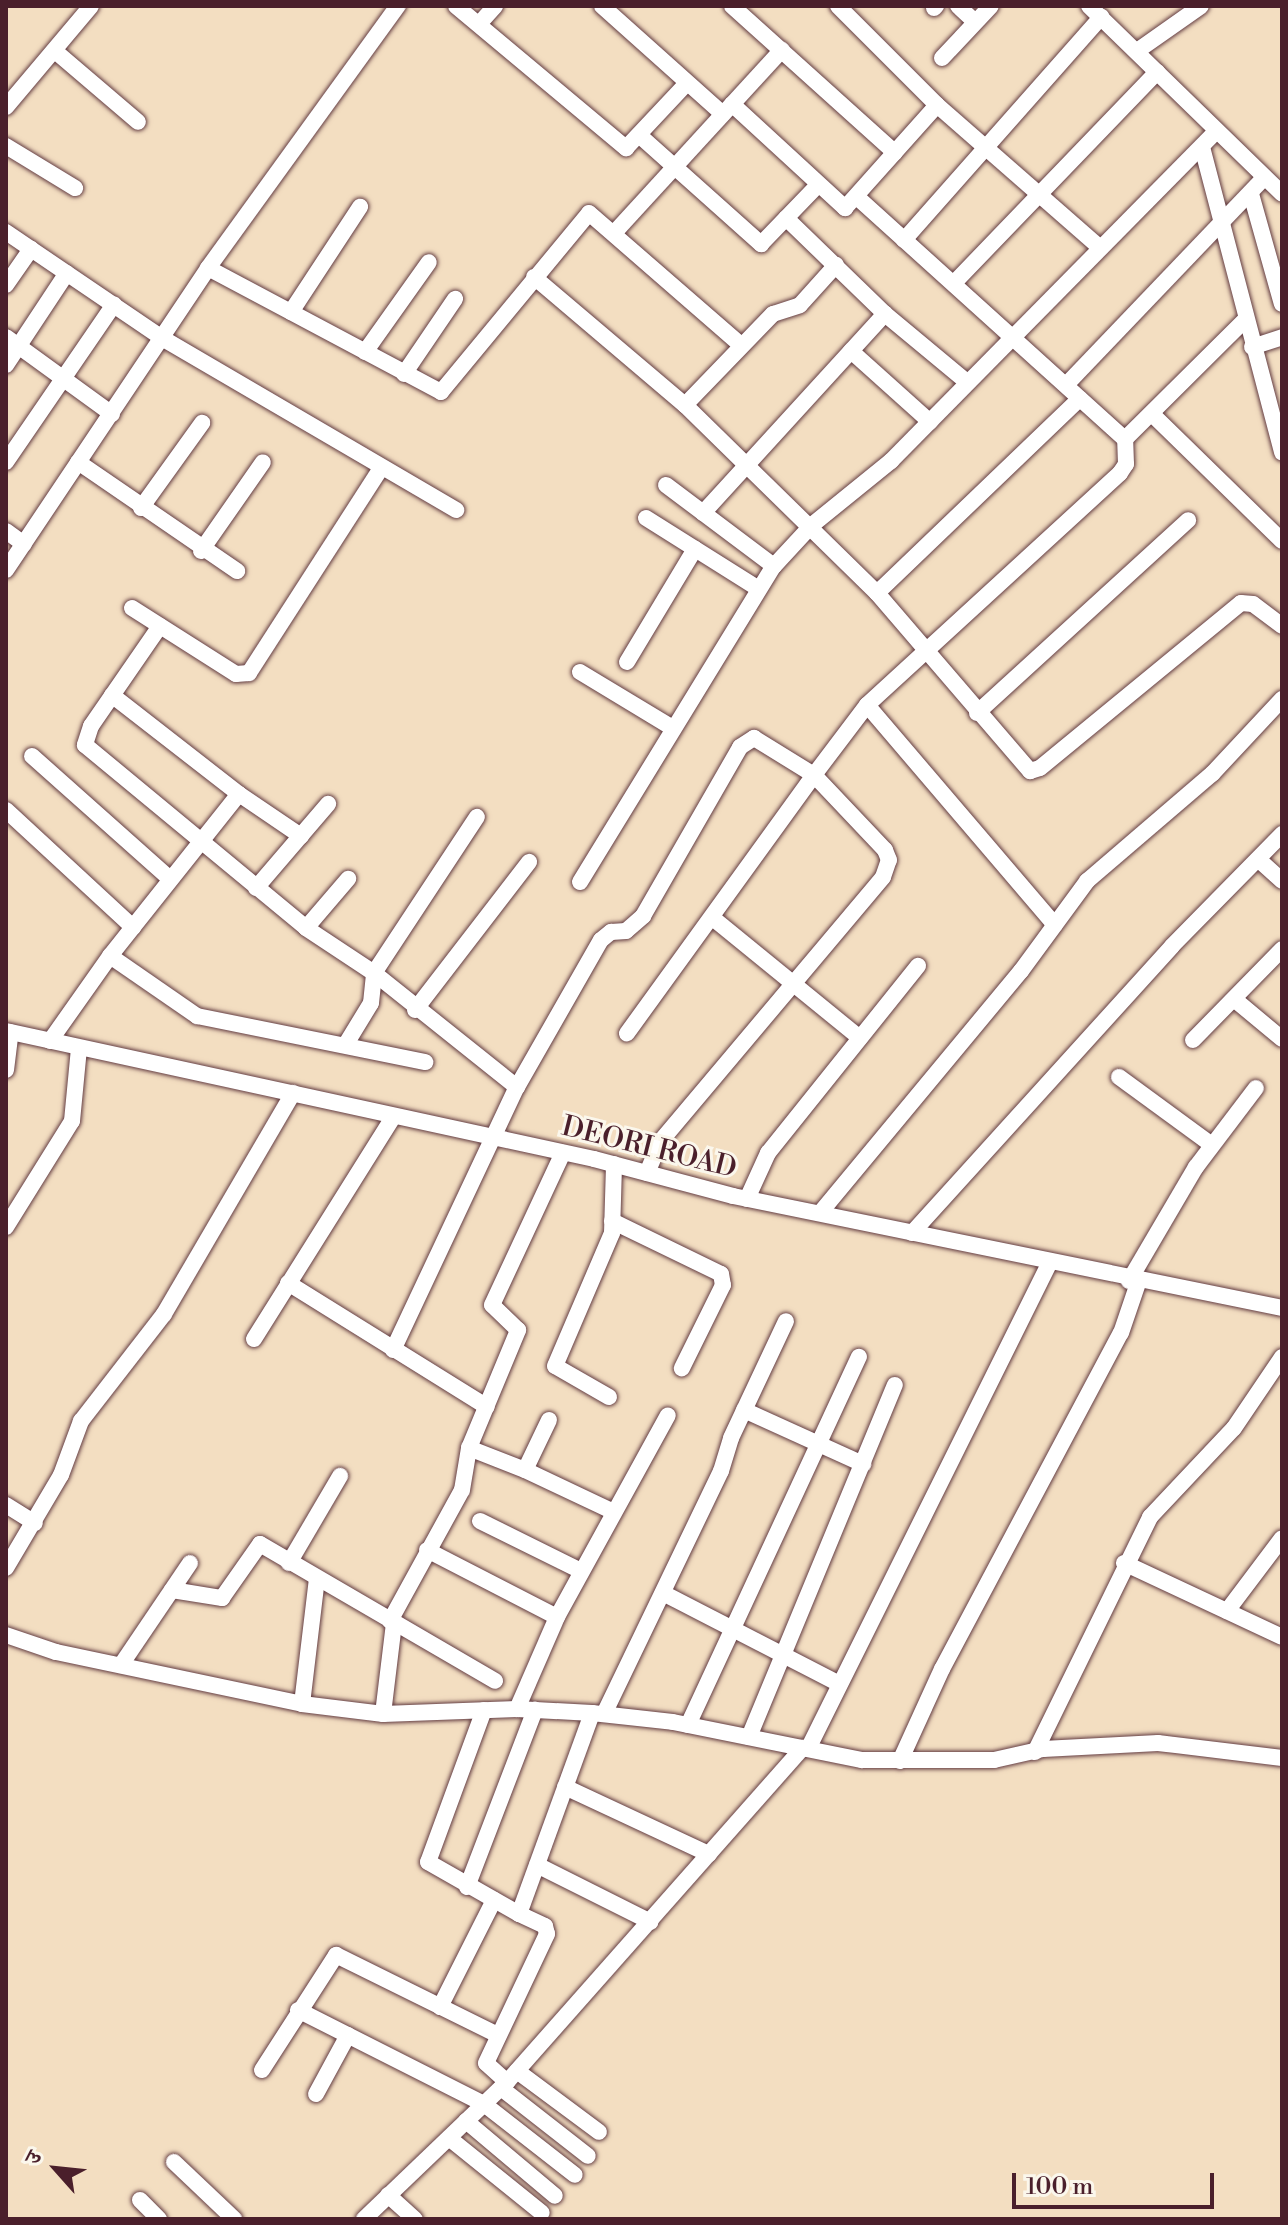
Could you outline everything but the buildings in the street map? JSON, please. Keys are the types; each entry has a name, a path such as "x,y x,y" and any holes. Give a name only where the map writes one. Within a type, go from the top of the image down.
{"street":[{"path":"6,107 91,6"},
{"path":"6,570 208,268 398,6"},
{"path":"456,6 622,146 629,146 687,83"},
{"path":"479,24 495,6"},
{"path":"602,6 687,83 728,109 845,208 858,198 937,105"},
{"path":"732,6 895,153"},
{"path":"838,6 937,105 1098,246"},
{"path":"958,6 975,22"},
{"path":"942,58 991,6"},
{"path":"1137,51 1201,6"},
{"path":"904,240 1095,12 1282,194"},
{"path":"615,232 782,50"},
{"path":"55,51 138,122"},
{"path":"954,283 1157,72"},
{"path":"580,882 757,588 774,566 812,525 930,422 1098,246 1215,132"},
{"path":"639,135 761,244 818,185"},
{"path":"6,146 75,188"},
{"path":"1202,147 1225,223 1244,321 1282,453"},
{"path":"1066,385 1225,223 1264,178"},
{"path":"1251,194 1282,304"},
{"path":"627,1033 714,919 814,775 867,705 1120,473 1126,464 1125,439 858,198"},
{"path":"291,312 360,207"},
{"path":"208,268 404,374 444,391 584,215 595,215 741,345"},
{"path":"786,218 885,314 967,382"},
{"path":"6,232 162,338 456,510"},
{"path":"6,285 31,249"},
{"path":"365,352 429,262"},
{"path":"685,405 773,314 800,305 836,265"},
{"path":"6,365 12,343 67,273"},
{"path":"534,277 685,405 812,525 928,650 1026,769 1037,770 1241,603 1253,604 1282,626"},
{"path":"404,374 455,299"},
{"path":"6,462 114,304"},
{"path":"703,513 885,314"},
{"path":"1125,439 1153,415 1244,321"},
{"path":"1252,347 1282,337"},
{"path":"12,343 112,414"},
{"path":"851,351 930,422"},
{"path":"877,593 1080,398"},
{"path":"1153,415 1282,541"},
{"path":"141,508 202,423"},
{"path":"78,462 201,551 237,571"},
{"path":"201,551 263,462"},
{"path":"132,608 236,674 249,673 381,468"},
{"path":"666,485 774,566"},
{"path":"646,518 757,588"},
{"path":"977,713 1188,520"},
{"path":"6,531 24,544"},
{"path":"627,662 695,549"},
{"path":"160,626 85,735 85,745 306,928 374,973 415,1010 517,1087"},
{"path":"580,672 673,728"},
{"path":"112,695 239,794 301,836"},
{"path":"820,1213 1055,925 1087,881 1212,774 1282,699"},
{"path":"867,705 1055,925"},
{"path":"393,1350 517,1087 601,940 611,932 626,931 643,916 740,747 754,738 814,775 889,860 883,877 791,981 660,1142 647,1173"},
{"path":"32,756 170,879"},
{"path":"50,1041 110,956 239,794"},
{"path":"256,888 328,804"},
{"path":"6,810 133,927"},
{"path":"346,1044 371,1003 374,973 477,817"},
{"path":"912,1233 1172,946 1282,834"},
{"path":"1259,860 1282,881"},
{"path":"415,1010 529,862"},
{"path":"306,928 348,879"},
{"path":"714,919 860,1038"},
{"path":"1193,1040 1282,949"},
{"path":"110,956 197,1016 425,1062"},
{"path":"747,1199 768,1153 918,966"},
{"path":"1234,999 1282,1039"},
{"path":"6,1070 9,1031"},
{"name":"DEORI ROAD","path":"9,1031 614,1164 747,1199 1133,1282 1281,1306"},
{"path":"8,1219 72,1121 79,1048"},
{"path":"1119,1077 1212,1145"},
{"path":"900,1761 942,1669 1121,1333 1133,1282 1212,1145 1256,1088"},
{"path":"6,1568 61,1475 81,1421 164,1314 293,1093"},
{"path":"254,1339 393,1117"},
{"path":"383,1714 392,1622 427,1550 462,1490 469,1448 518,1330 492,1305 563,1153"},
{"path":"609,1397 555,1366 612,1233 614,1164"},
{"path":"612,1221 721,1274 723,1285 682,1368"},
{"path":"364,2219 508,2080 805,1748 1049,1264"},
{"path":"288,1283 487,1407"},
{"path":"519,1914 565,1787 598,1714 663,1593 786,1321"},
{"path":"688,1725 859,1357"},
{"path":"1035,1752 1124,1563 1164,1497 1199,1468 1234,1428 1282,1357"},
{"path":"749,1737 895,1385"},
{"path":"744,1410 863,1464"},
{"path":"517,1709 557,1617 668,1415"},
{"path":"525,1470 549,1420"},
{"path":"469,1448 525,1470 614,1512"},
{"path":"289,1563 340,1476"},
{"path":"6,1505 35,1523"},
{"path":"480,1521 581,1571"},
{"path":"1227,1611 1282,1538"},
{"path":"172,1590 222,1598 256,1544 495,1681"},
{"path":"427,1550 557,1617"},
{"path":"121,1665 190,1563"},
{"path":"1124,1563 1282,1637"},
{"path":"302,1704 317,1579"},
{"path":"663,1593 732,1632 839,1684"},
{"path":"6,1635 121,1665 302,1704 383,1714 517,1709 598,1714 688,1725 805,1748 900,1761 994,1760 1035,1752 1158,1743 1282,1758"},
{"path":"484,1710 428,1856 433,1869 545,1926 547,1934 496,2034 486,2066 599,2132"},
{"path":"467,1887 535,1710"},
{"path":"565,1787 709,1854"},
{"path":"537,1865 651,1922"},
{"path":"440,2007 494,1900"},
{"path":"262,2070 336,1955 496,2034"},
{"path":"298,2010 484,2104 575,2175"},
{"path":"316,2094 348,2035"},
{"path":"508,2080 588,2156"},
{"path":"466,2121 555,2196"},
{"path":"449,2138 542,2213"},
{"path":"174,2162 234,2219"},
{"path":"388,2195 415,2219"},
{"path":"140,2200 159,2219"}]}
